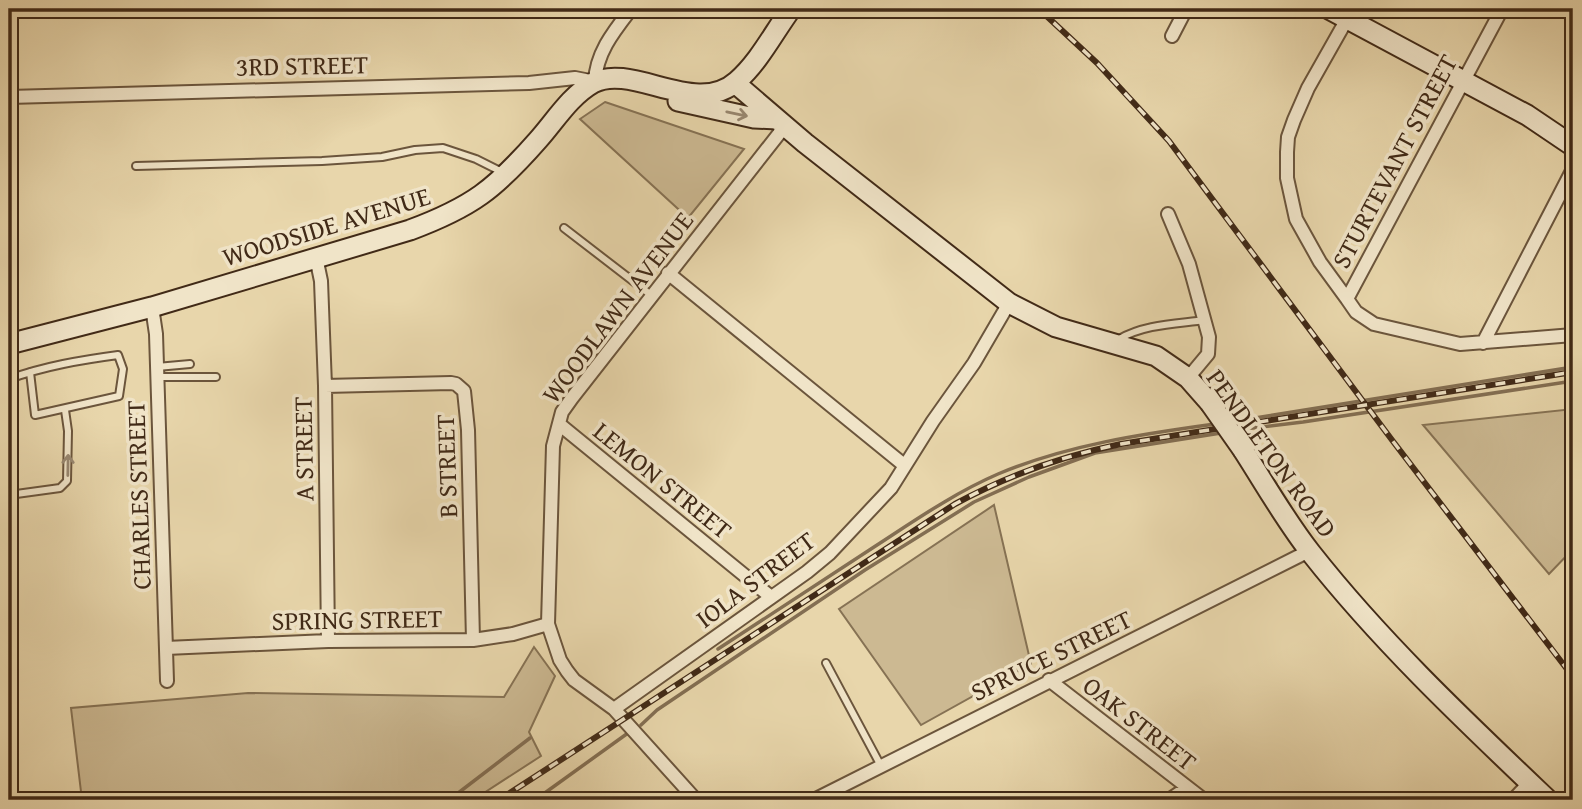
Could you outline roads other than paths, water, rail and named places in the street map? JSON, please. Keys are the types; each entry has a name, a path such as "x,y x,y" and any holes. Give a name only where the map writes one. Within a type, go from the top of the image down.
{"street":[{"path":"631,9 609,38 595,68 595,82 607,79 626,80 687,93 713,93 735,83 791,9"},
{"path":"1171,36 1186,9"},
{"path":"1329,9 1527,115 1573,146"},
{"name":"STURTEVANT STREET","path":"1347,299 1502,9"},
{"path":"1347,19 1308,89 1288,137 1287,178 1296,219 1320,262 1365,320 1382,327 1460,344 1573,335"},
{"name":"3RD STREET","path":"9,97 529,83 575,78 595,82"},
{"path":"626,80 664,98 781,123"},
{"name":"WOODSIDE AVENUE","path":"9,344 152,307 437,220 477,200 507,174 574,97 595,82"},
{"name":"PENDLETON ROAD","path":"735,83 781,123 1009,303 1056,327 1156,356 1188,378 1210,403 1243,450 1309,551 1371,623 1548,800"},
{"name":"WOODLAWN AVENUE","path":"696,800 624,719 574,680 560,660 548,624 553,446 562,412 781,123"},
{"path":"1483,343 1573,169"},
{"path":"1168,214 1189,264 1210,347 1208,354 1188,378"},
{"name":"A STREET","path":"316,257 321,281 325,386 328,641"},
{"path":"668,273 904,465"},
{"name":"IOLA STREET","path":"614,709 830,553 881,500 974,363 1009,303"},
{"name":"CHARLES STREET","path":"152,307 157,372 167,681"},
{"name":"B STREET","path":"325,386 451,383 464,391 468,419 473,640"},
{"name":"LEMON STREET","path":"559,424 771,597"},
{"name":"SPRUCE STREET","path":"814,800 1309,551"},
{"name":"SPRING STREET","path":"166,648 328,641 473,640 513,634 548,624"},
{"name":"OAK STREET","path":"1049,680 1203,800"},
{"path":"1513,800 1530,782"},
{"path":"1170,800 1187,788"}],"lane":[{"path":"92,11 162,9"},
{"path":"136,166 321,161 382,157 415,150 443,148 476,159 507,174"},
{"path":"564,228 651,295"},
{"path":"1113,344 1134,331 1205,320"},
{"path":"9,379 30,372 61,363 118,355 123,369 119,396 35,415 30,372"},
{"path":"157,372 190,364"},
{"path":"157,372 216,377"},
{"path":"9,495 60,488 67,481 68,431 65,410"},
{"path":"825,663 881,766"}],"waterway":[{"path":"1230,422 1573,367"},
{"path":"1236,430 1573,381"},
{"path":"718,649 935,508 998,474 1078,448 1215,424"},
{"path":"641,725 657,710 865,570 974,502 1029,477 1095,453 1221,433"},
{"path":"535,800 628,733"},
{"path":"449,800 530,738"}],"railway":[{"path":"1039,9 1097,63 1169,141 1573,677"},
{"path":"499,800 955,504 1015,475 1078,454 1121,444 1573,372"}]}
